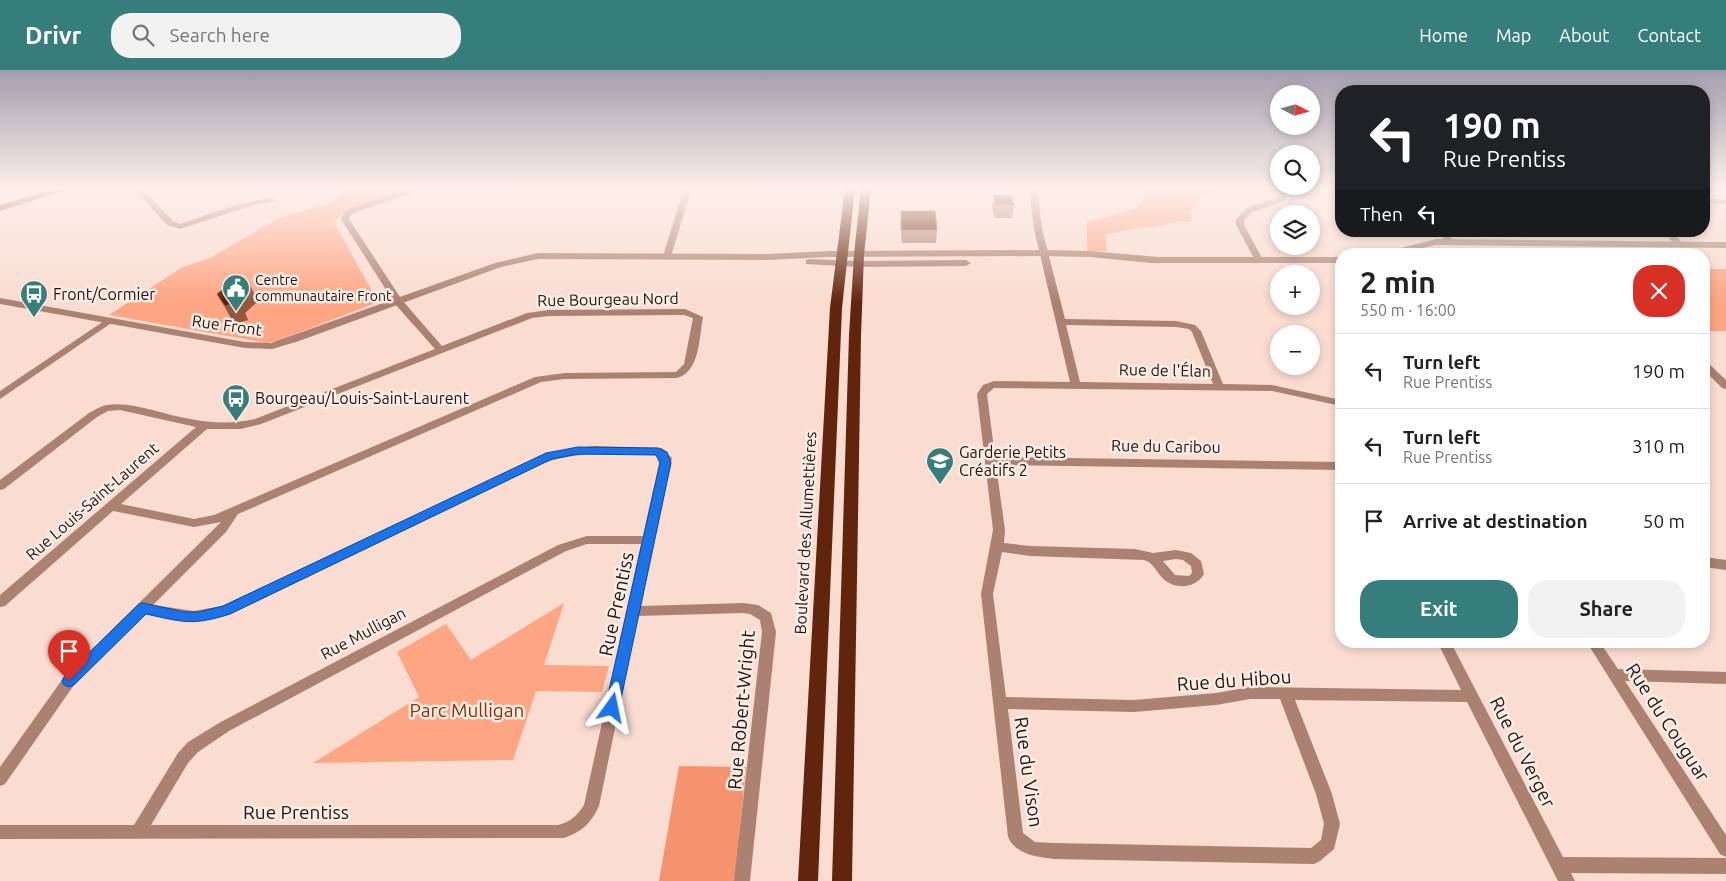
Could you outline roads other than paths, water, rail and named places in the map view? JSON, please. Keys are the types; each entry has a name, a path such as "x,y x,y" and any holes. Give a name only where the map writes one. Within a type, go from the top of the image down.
{"highway":[{"name":"Boulevard des Allumettières","path":"842,881 855,335 850,260 850,226"},
{"name":"Boulevard des Allumettières","path":"808,881 835,335 858,226"}],"street":[{"path":"349,226 398,302 440,349"},
{"path":"667,256 676,226"},
{"path":"1037,226 1076,384"},
{"path":"1240,226 1259,260"},
{"path":"1446,237 1450,242"},
{"path":"1672,237 1680,244"},
{"path":"1407,248 1424,244 1450,242 1726,245"},
{"name":"Rue Front","path":"0,301 107,322 262,347 294,340 498,265 527,258 549,256 767,257 850,260 1045,258 1335,260"},
{"name":"Rue Bourgeau Nord","path":"0,486 93,415 106,408 120,407 205,425 231,428 249,425 519,318 540,313 685,312 695,314 699,320 689,365 682,373 668,377 565,376 539,380 216,520 194,523 111,506"},
{"path":"0,396 107,322"},
{"path":"1061,322 1176,324 1192,327 1196,331 1219,386"},
{"path":"1710,371 1726,386"},
{"name":"Rue de l'Élan","path":"986,388 1000,384 1280,388 1335,402"},
{"name":"Rue du Vison","path":"986,388 982,398 998,530 998,547 989,574 986,594 1016,837 1032,849 1054,852 1314,856 1328,844 1332,824 1324,794 1285,693"},
{"name":"Rue Louis-Saint-Laurent","path":"0,602 205,425"},
{"name":"Rue Prentiss","path":"0,832 139,830 558,832 578,826 586,817 591,806 666,463 664,454 652,451 567,451 540,460 226,610 198,618 143,608"},
{"name":"Rue du Caribou","path":"990,461 1335,466"},
{"path":"0,779 69,681 222,529 232,514"},
{"name":"Rue Mulligan","path":"139,830 183,758 193,747 224,727 562,548 587,540 648,540"},
{"path":"998,547 1030,552 1135,554 1152,558"},
{"path":"1710,563 1726,565"},
{"name":"Rue Robert-Wright","path":"634,611 753,608 766,617 769,632 742,881"},
{"name":"Rue du Verger","path":"1448,648 1567,881"},
{"name":"Rue du Couguar","path":"1597,648 1726,849"},
{"path":"1614,675 1726,678"},
{"name":"Rue du Hibou","path":"999,704 1134,706 1216,699 1250,693 1472,696"},
{"path":"1559,865 1726,866"}],"place":[{"name":"Centre communautaire Front","path":"236,312"},
{"name":"Front/Cormier","path":"34,318"},
{"name":"Bourgeau/Louis-Saint-Laurent","path":"236,422"},
{"name":"Garderie Petits Créatifs 2","path":"940,485"}],"park label":[{"name":"Parc Mulligan","path":"467,710"}]}
